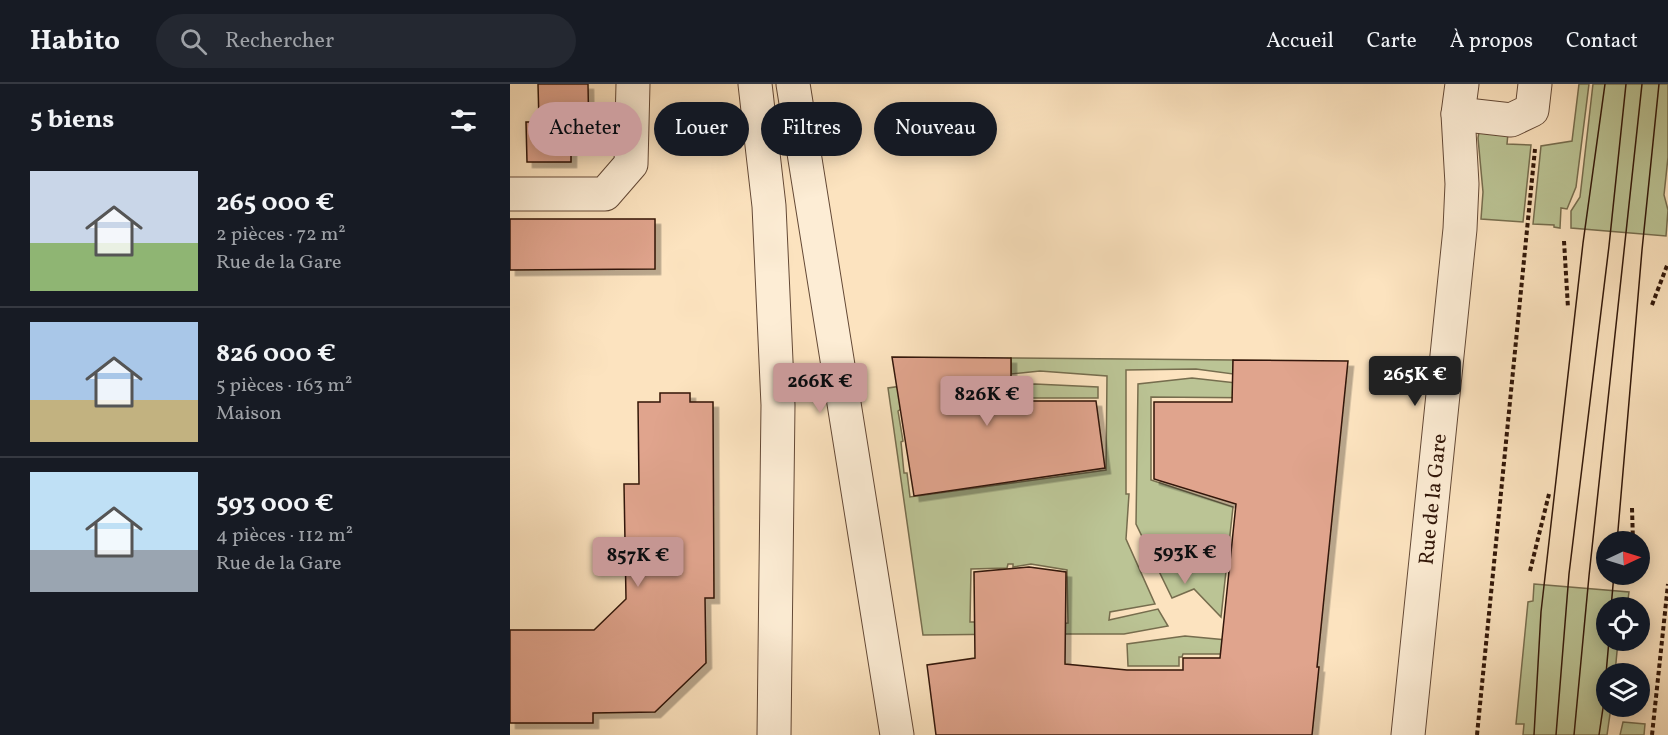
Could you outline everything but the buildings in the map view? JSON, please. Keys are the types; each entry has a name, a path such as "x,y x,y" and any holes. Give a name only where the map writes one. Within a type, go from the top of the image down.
{"street":[{"path":"510,194 605,194 631,164 633,84"},
{"path":"755,84 769,207 778,405 774,735"},
{"path":"793,84 897,735"},
{"path":"1460,99 1511,120 1534,97"},
{"name":"Rue de la Gare","path":"1408,735 1460,229 1462,184 1460,99"}],"path":[{"path":"1477,735 1536,136 1534,97"},
{"path":"1564,241 1568,308"},
{"path":"1652,304 1668,263"},
{"path":"1530,571 1549,494"},
{"path":"1632,508 1633,531"},
{"path":"1652,735 1668,584"}],"green space":[{"path":"1579,84 1589,84 1576,187 1567,209 1561,208 1560,228 1554,225 1533,224 1541,146 1572,141"},
{"path":"1593,84 1668,84 1668,157 1664,195 1668,210 1666,236 1571,228 1571,211 1580,197"},
{"path":"1479,132 1508,133 1507,144 1531,145 1523,222 1481,219 1483,192"},
{"path":"1011,358 1233,360 1233,374 1196,369 1126,370 1126,494 1129,494 1126,539 1155,604 1110,612 1109,620 1158,609 1168,626 1124,634 1039,634 1039,624 1068,623 1067,570 1031,564 1013,567 1013,564 1008,564 1007,568 971,569 970,622 1026,622 1025,634 923,635 888,388 916,384 898,411 903,441 901,442 904,473 907,473 910,497 1106,470 1107,376 1040,371 1011,374"},
{"path":"1192,378 1281,388 1282,398 1151,397 1151,480 1233,507 1221,617 1194,589 1172,598 1136,524 1138,384"},
{"path":"1035,384 1098,387 1098,398 1031,398 1030,388 989,392 986,385"},
{"path":"1534,584 1629,592 1628,597 1596,597 1596,651 1617,651 1616,663 1596,663 1596,717 1610,717 1607,735 1523,735 1524,724 1516,724 1528,602 1533,601"},
{"path":"1185,636 1227,640 1234,654 1183,654 1179,657 1179,666 1128,666 1127,644"},
{"path":"1623,722 1645,724 1644,735 1620,735"}],"tram line":[{"path":"1534,735 1541,612 1583,243 1605,84"},
{"path":"1556,735 1569,574 1609,246 1626,84"},
{"path":"1574,735 1642,84"},
{"path":"1618,531 1659,84"},
{"path":"1612,597 1613,585"},
{"path":"1599,735 1608,651"}]}
